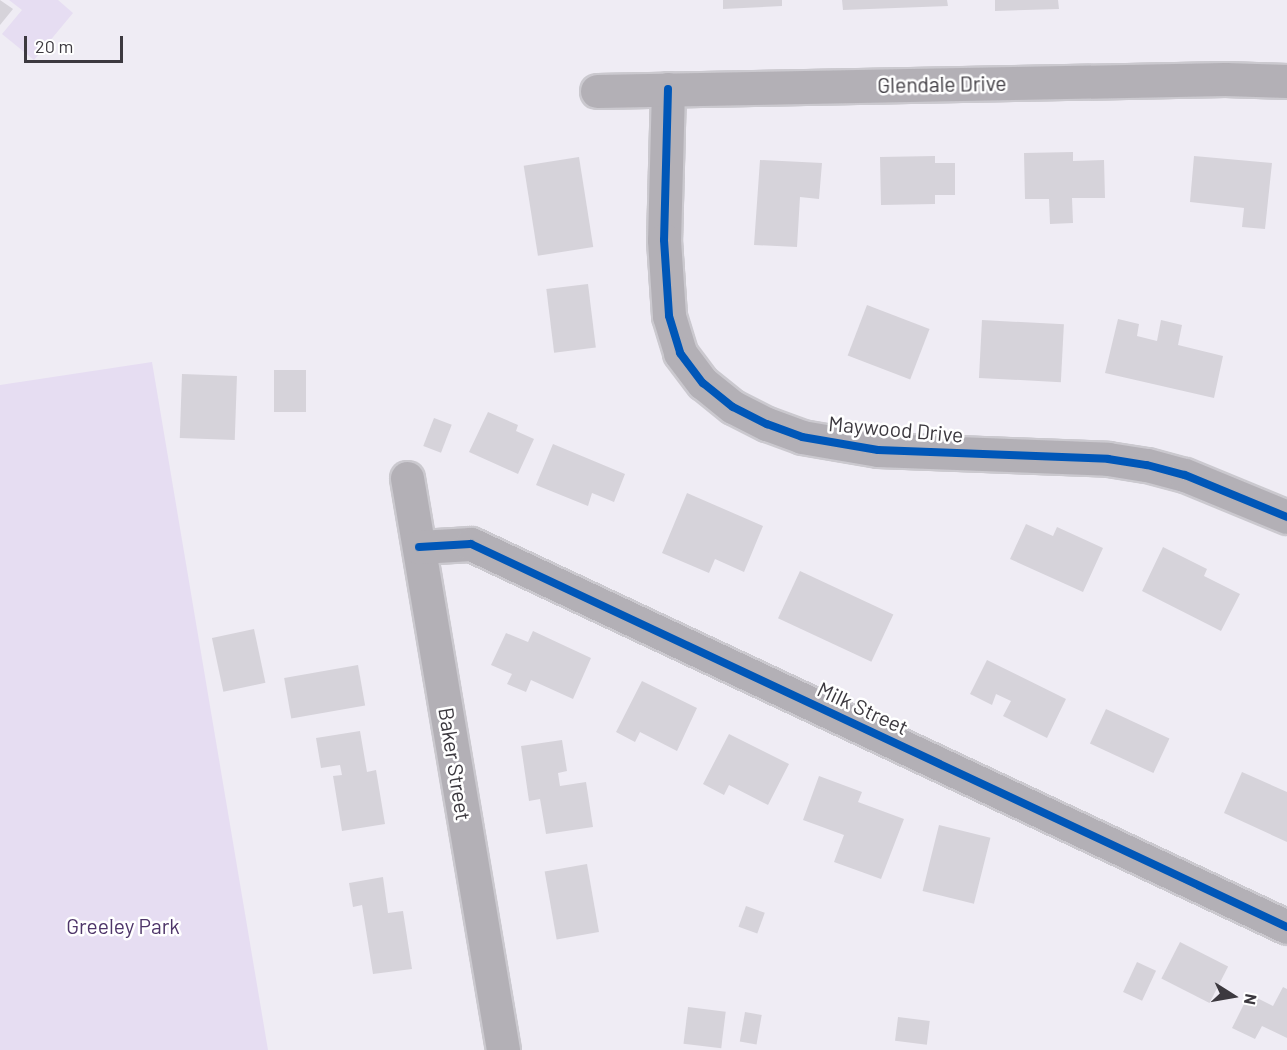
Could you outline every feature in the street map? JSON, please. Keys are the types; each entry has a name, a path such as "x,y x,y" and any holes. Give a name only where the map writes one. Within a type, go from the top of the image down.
{"street":[{"name":"Glendale Drive","path":"597,91 1213,79 1287,81"},
{"name":"Maywood Drive","path":"668,89 664,240 669,316 680,353 703,383 733,407 767,424 802,437 878,450 1108,459 1147,465 1185,475 1287,517"},
{"name":"Baker Street","path":"407,478 503,1050"},
{"name":"Milk Street","path":"419,548 471,544 1287,927"}],"green space":[{"path":"9,0 58,0 73,13 34,60 2,34 22,10"},
{"name":"Greeley Park","path":"152,362 268,1050 0,1050 0,385"}],"building":[{"path":"0,0 13,9 0,25"},
{"path":"723,0 782,0 782,6 723,9"},
{"path":"842,0 947,0 948,6 843,10"},
{"path":"995,0 1058,0 1059,9 995,11"},
{"path":"1073,152 1073,161 1104,160 1105,198 1072,198 1073,223 1050,224 1049,199 1025,199 1024,153"},
{"path":"935,156 935,163 955,163 955,195 935,195 935,204 881,205 880,157"},
{"path":"1194,156 1272,163 1265,229 1242,227 1244,208 1190,202"},
{"path":"579,157 593,247 538,256 524,166"},
{"path":"760,160 822,163 819,199 800,197 797,247 754,245"},
{"path":"588,284 596,348 554,353 546,289"},
{"path":"867,305 930,329 910,379 848,355"},
{"path":"1118,319 1139,324 1137,336 1157,341 1161,320 1182,325 1178,345 1223,356 1214,398 1105,373"},
{"path":"982,320 1064,324 1061,382 979,378"},
{"path":"274,370 306,370 306,412 274,412"},
{"path":"182,374 237,376 235,440 180,438"},
{"path":"488,412 518,425 516,431 534,439 518,474 469,452"},
{"path":"434,418 452,425 441,453 423,446"},
{"path":"553,444 625,474 614,502 592,493 588,506 536,485"},
{"path":"687,493 763,526 744,572 715,559 709,573 662,553"},
{"path":"1026,524 1053,536 1057,527 1103,548 1083,592 1010,559"},
{"path":"1163,547 1207,569 1204,576 1240,594 1221,631 1142,591"},
{"path":"800,571 893,615 871,662 778,618"},
{"path":"254,629 265,683 223,692 212,638"},
{"path":"533,631 591,658 573,699 531,680 526,692 507,684 512,674 491,665 506,633 528,642"},
{"path":"987,660 1066,699 1047,738 1003,716 1011,701 996,694 992,705 970,694"},
{"path":"358,665 365,705 291,718 284,678"},
{"path":"642,681 697,708 677,751 640,732 635,742 616,732"},
{"path":"1106,709 1169,739 1153,773 1090,743"},
{"path":"360,731 367,772 376,770 385,824 342,831 333,776 342,775 340,765 321,768 316,738"},
{"path":"729,734 789,764 768,805 729,785 724,795 703,784"},
{"path":"562,740 567,771 558,773 560,786 586,782 593,827 546,834 540,799 529,801 521,746"},
{"path":"1242,772 1287,792 1287,842 1224,813"},
{"path":"819,776 862,792 858,802 904,819 881,879 834,862 844,835 803,820"},
{"path":"939,825 990,838 974,904 923,891"},
{"path":"587,864 599,932 557,939 545,871"},
{"path":"383,877 388,913 403,911 412,969 373,974 362,905 353,907 349,883"},
{"path":"746,906 765,913 757,934 738,927"},
{"path":"1180,942 1228,967 1210,1003 1161,979"},
{"path":"1137,962 1156,971 1142,1001 1123,992"},
{"path":"1283,987 1287,989 1287,1038 1262,1026 1255,1039 1232,1028 1249,994 1273,1006"},
{"path":"688,1007 726,1012 721,1048 683,1044"},
{"path":"745,1012 762,1015 757,1044 740,1042"},
{"path":"898,1017 930,1021 927,1045 895,1041"}],"cycle path":[{"path":"668,89 664,240 669,316 680,353 703,383 733,407 767,424 802,437 878,450 1108,459 1147,465 1185,475 1287,517"},
{"path":"419,547 471,544 1287,927"}]}
